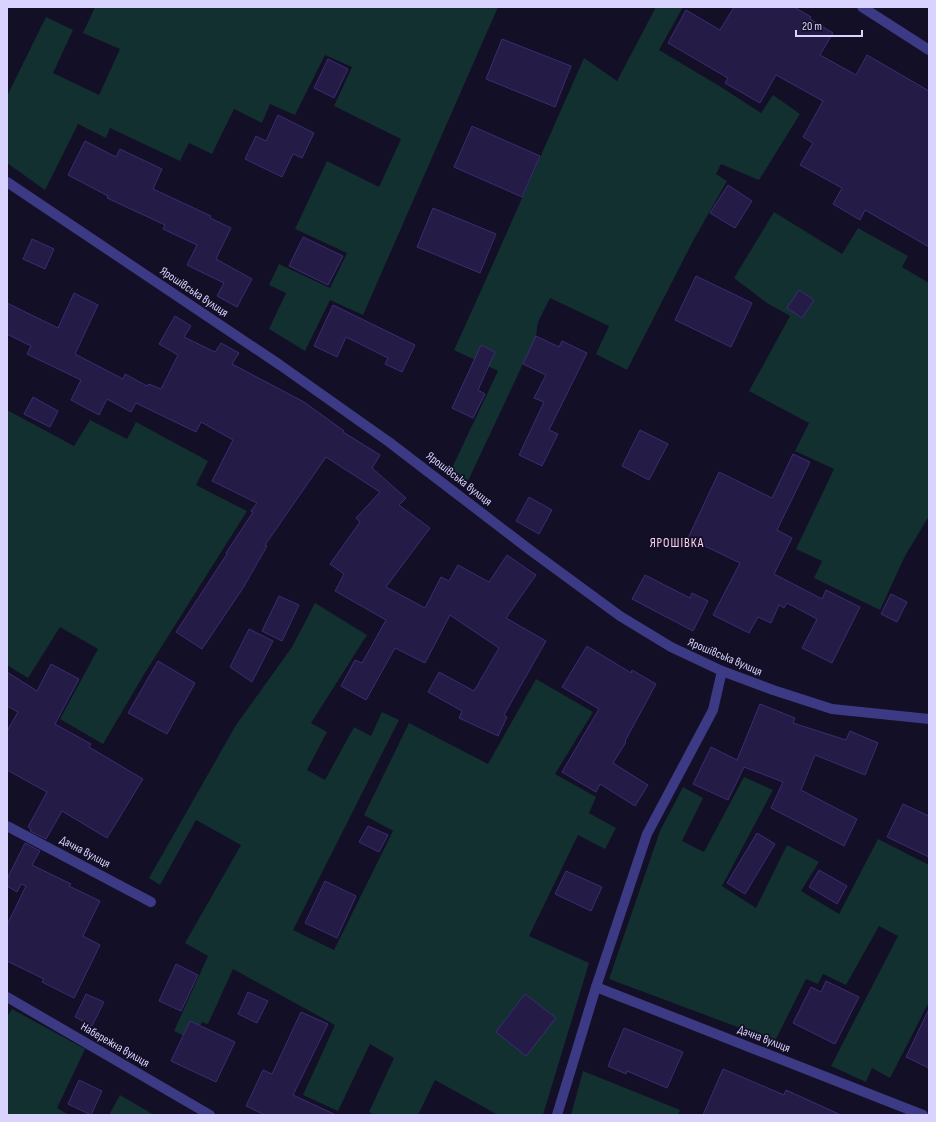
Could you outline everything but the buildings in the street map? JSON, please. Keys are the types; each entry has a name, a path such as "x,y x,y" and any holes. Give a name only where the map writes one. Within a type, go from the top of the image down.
{"street":[{"path":"862,7 929,50"},
{"name":"Ярошівська вулиця","path":"7,182 280,365 390,442 530,550 620,616 671,647 722,671 773,690 832,709 929,719"},
{"path":"557,1115 596,987 647,834 713,710 722,671"},
{"name":"Дачна вулиця","path":"7,826 151,902"},
{"name":"Дачна вулиця","path":"596,987 923,1115"},
{"name":"Набережна вулиця","path":"7,997 210,1115"}],"green space":[{"path":"95,7 498,7 363,315 330,300 305,351 269,329 286,293 269,285 279,264 330,288 347,253 295,229 327,161 379,187 401,139 334,106 352,67 325,55 295,115 270,104 262,123 234,109 212,154 189,143 180,161 110,128 106,138 78,124 45,190 7,163 7,96 46,17 73,30 53,73 99,95 120,49 83,33"},
{"path":"656,7 683,7 659,50 761,113 773,95 800,114 759,180 721,164 716,174 727,181 693,241 627,370 596,354 609,326 550,298 538,322 536,336 467,483 451,470 498,371 454,350 584,58 617,81"},
{"path":"774,212 842,254 858,228 908,256 902,267 929,283 929,516 905,556 880,610 814,578 822,561 796,549 834,469 795,451 809,423 749,391 790,316 767,303 734,278"},
{"path":"7,410 74,446 90,420 127,439 136,422 208,461 196,485 247,511 143,676 103,744 60,719 98,649 60,627 28,678 7,665"},
{"path":"315,603 367,635 311,723 327,732 307,770 325,780 354,727 371,736 382,712 399,720 293,930 334,950 393,831 364,815 409,723 488,764 536,679 593,712 555,774 596,797 589,813 616,828 605,849 578,835 529,936 589,963 543,1115 498,1115 435,1080 418,1115 375,1115 369,1112 394,1058 370,1044 338,1111 303,1095 335,1025 233,969 208,1024 202,1022 193,1040 174,1031 208,956 185,943 241,845 196,820 160,885 149,878 236,725 292,647"},
{"path":"744,777 773,790 722,886 756,908 787,845 819,862 801,891 839,914 878,839 929,865 929,1002 890,1078 872,1068 866,1082 831,1066 898,936 879,926 846,985 823,974 818,984 806,979 775,1041 609,979 660,831 683,787 703,798 682,841 704,852"},
{"path":"12,1009 85,1049 57,1108 69,1115 7,1115 7,1017"},
{"path":"583,1071 680,1110 678,1115 571,1115"},
{"path":"120,1095 154,1115 109,1115"}],"district":[{"name":"ЯРОШІВКА","path":"677,543"}]}
